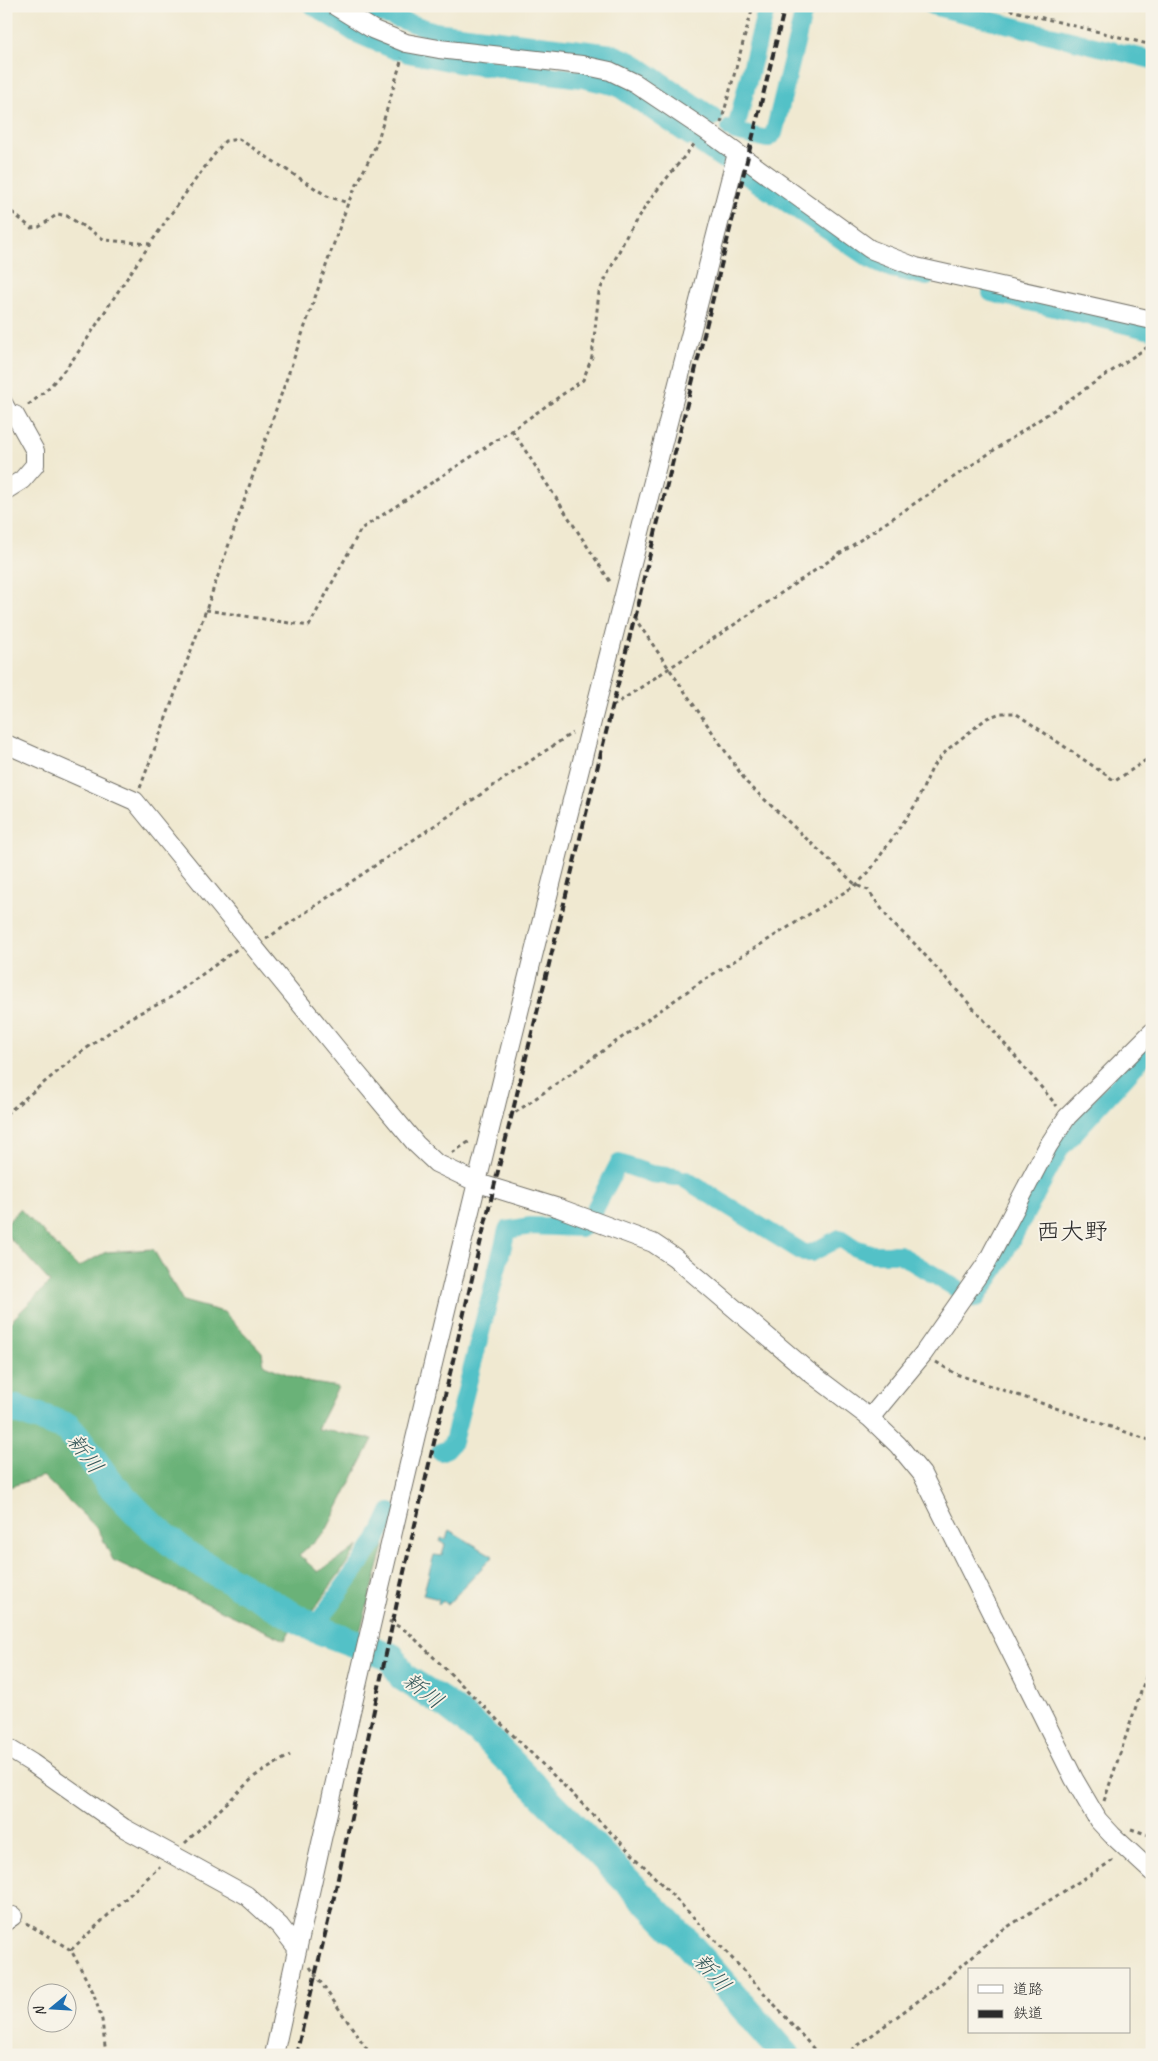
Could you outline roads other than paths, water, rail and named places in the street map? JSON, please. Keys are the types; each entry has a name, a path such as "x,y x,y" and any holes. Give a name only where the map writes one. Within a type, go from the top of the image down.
{"street":[{"path":"335,6 374,30 406,43 439,49 582,65 610,71 635,83 711,134 870,249 890,258 916,266 1152,320"},
{"path":"274,2055 374,1613 491,1128 592,719 737,152"},
{"path":"6,490 22,480 35,465 34,451 10,407"},
{"path":"6,744 121,792 135,801 416,1144 436,1163 478,1183 559,1208 653,1243 674,1257 808,1371 870,1418 898,1445 922,1474 1074,1780 1098,1820 1128,1851 1152,1872"},
{"path":"870,1418 923,1354 986,1264 1048,1146 1067,1117 1152,1032"},
{"path":"6,1747 32,1763 124,1828 246,1895 280,1926 297,1948"}],"water":[{"path":"449,1530 493,1556 448,1604 442,1601 440,1604 438,1603 439,1599 423,1595 434,1555 442,1556 445,1544 440,1542 441,1538 446,1540"}],"waterway":[{"path":"313,6 354,33 396,51"},
{"path":"367,6 376,12 435,31 613,53 632,61 714,117"},
{"path":"735,132 767,6"},
{"path":"730,128 735,132 767,139 774,133 805,6"},
{"path":"932,6 1152,60"},
{"path":"408,54 458,64 582,79 617,87 690,137"},
{"path":"701,145 723,160"},
{"path":"739,171 868,258 892,269 927,277"},
{"path":"991,293 1151,331"},
{"path":"974,1298 976,1299 996,1269 1061,1148 1151,1049"},
{"path":"595,1209 619,1163 651,1174 676,1177"},
{"path":"686,1180 804,1253 811,1253 840,1238 855,1248 873,1254 899,1254 959,1290"},
{"path":"440,1452 447,1449 453,1442 507,1230 531,1226 581,1228 587,1225"},
{"name":"新川","path":"6,1410 15,1409 67,1427 110,1484 148,1523 188,1556 314,1628 391,1657 403,1677 444,1703 480,1731 680,1935 786,2055"},
{"path":"314,1628 377,1540 390,1512"}],"railway":[{"path":"296,2055 334,1897 398,1598 480,1244 785,6"}],"district":[{"name":"西大野","path":"1072,1231"}]}
